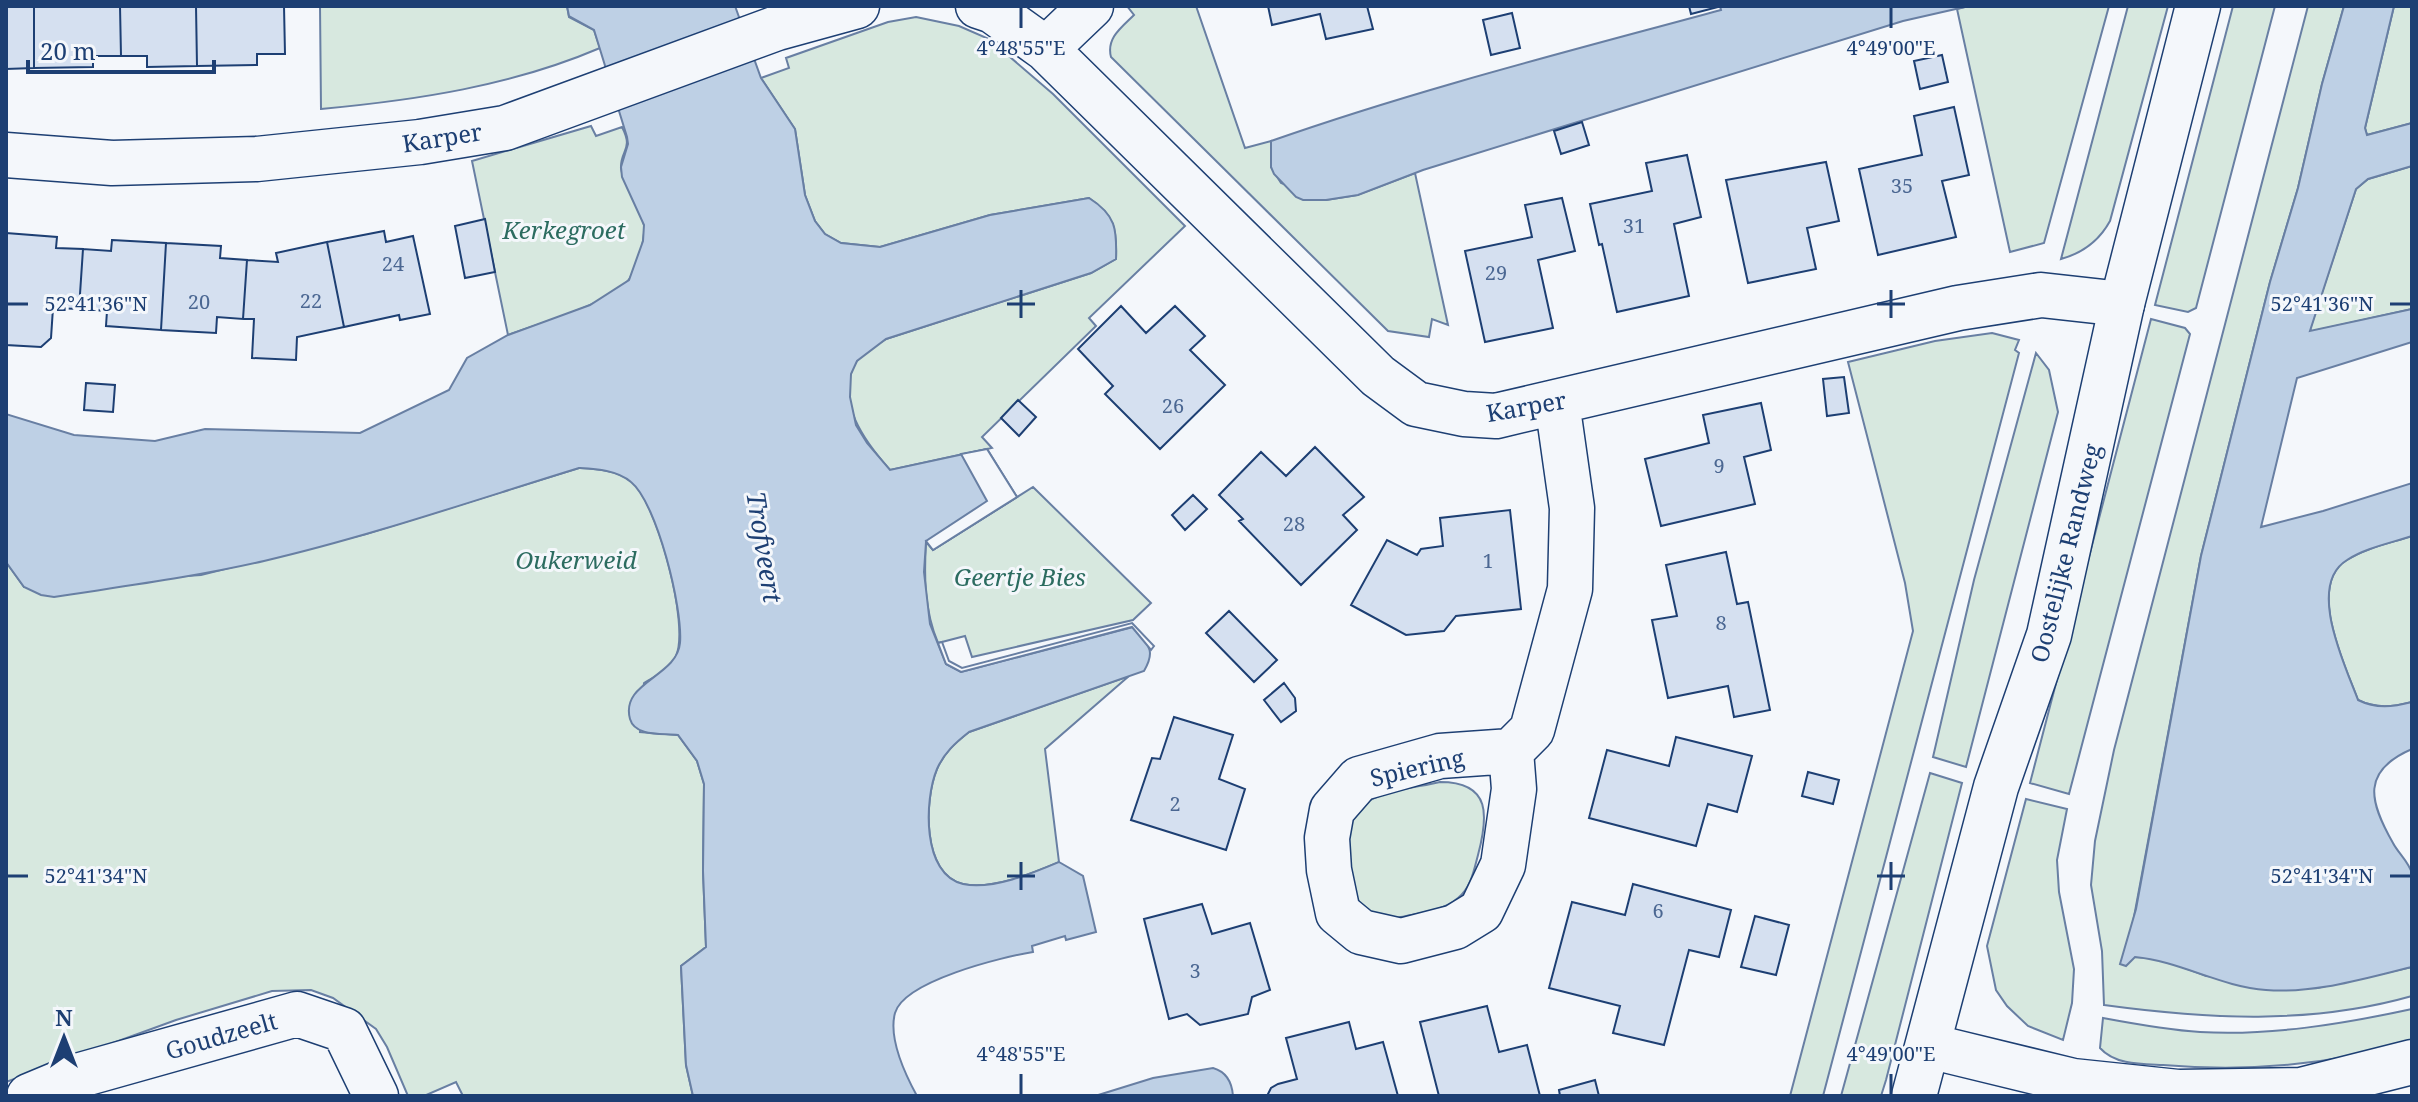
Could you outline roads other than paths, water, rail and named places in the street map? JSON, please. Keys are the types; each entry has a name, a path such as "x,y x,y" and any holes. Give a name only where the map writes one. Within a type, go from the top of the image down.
{"street":[{"name":"Karper","path":"6,155 112,163 257,159 420,142 505,128 777,28 857,6"},
{"name":"Karper","path":"978,6 993,11 1046,49 1378,376 1416,404 1464,414 1496,416 1972,306 2041,295 2122,304"},
{"path":"1046,49 1091,6"},
{"name":"Oostelijke Randweg","path":"1914,1096 1996,787 2049,635 2122,304 2198,6"},
{"path":"1511,751 1532,730 1570,589 1572,508 1557,402"},
{"name":"Spiering","path":"1511,751 1514,789 1503,865 1481,911 1455,927 1401,941 1361,932 1338,913 1329,870 1327,838 1332,810 1359,779 1440,756 1511,751"},
{"name":"Goudzeelt","path":"29,1096 77,1076 297,1014 344,1030 376,1096"},
{"path":"1929,1046 2073,1081 2178,1092 2301,1090 2412,1062"}],"water":[{"name":"Trofveert","path":"567,6 735,6 761,78 795,129 805,195 815,221 825,234 841,243 880,247 990,215 1089,198 1105,210 1113,224 1116,259 1091,273 886,339 857,361 851,374 850,397 856,425 890,470 987,449 1017,497 933,550 926,542 924,572 930,624 946,664 961,672 1133,627 1150,652 1144,671 969,732 940,763 930,799 930,835 933,852 950,878 963,884 987,885 1059,862 1083,876 1096,932 1066,940 1065,936 1032,946 1033,952 956,972 934,981 902,1001 895,1013 894,1034 903,1067 917,1096 693,1096 686,1065 681,966 706,947 704,784 697,761 678,735 643,731 630,719 629,707 633,696 677,655 680,627 673,583 659,533 641,494 625,478 606,471 579,468 383,529 264,561 186,577 54,597 24,587 6,562 6,414 74,435 155,441 205,429 360,433 449,390 467,358 508,335 590,305 629,280 643,241 644,225 622,177 627,137 594,30 569,16"},
{"path":"1720,6 1969,6 1903,21 1423,170 1358,195 1303,200 1296,197 1271,167 1271,141 1439,88 1721,10"},
{"path":"2344,6 2394,6 2365,128 2367,135 2412,123 2412,166 2368,179 2356,189 2310,331 2412,309 2412,342 2297,378 2261,527 2412,483 2412,536 2347,560 2335,572 2329,606 2338,647 2358,700 2385,706 2412,702 2412,749 2384,767 2374,788 2375,801 2385,828 2412,874 2412,967 2303,990 2266,990 2233,984 2152,959 2135,957 2126,966 2120,964 2136,909 2201,556"},
{"path":"1213,1068 1228,1078 1233,1096 1095,1096 1153,1078"}],"park label":[{"name":"Kerkegroet","path":"564,229"},
{"name":"Oukerweid","path":"576,559"},
{"name":"Geertje Bies","path":"1020,576"}]}
